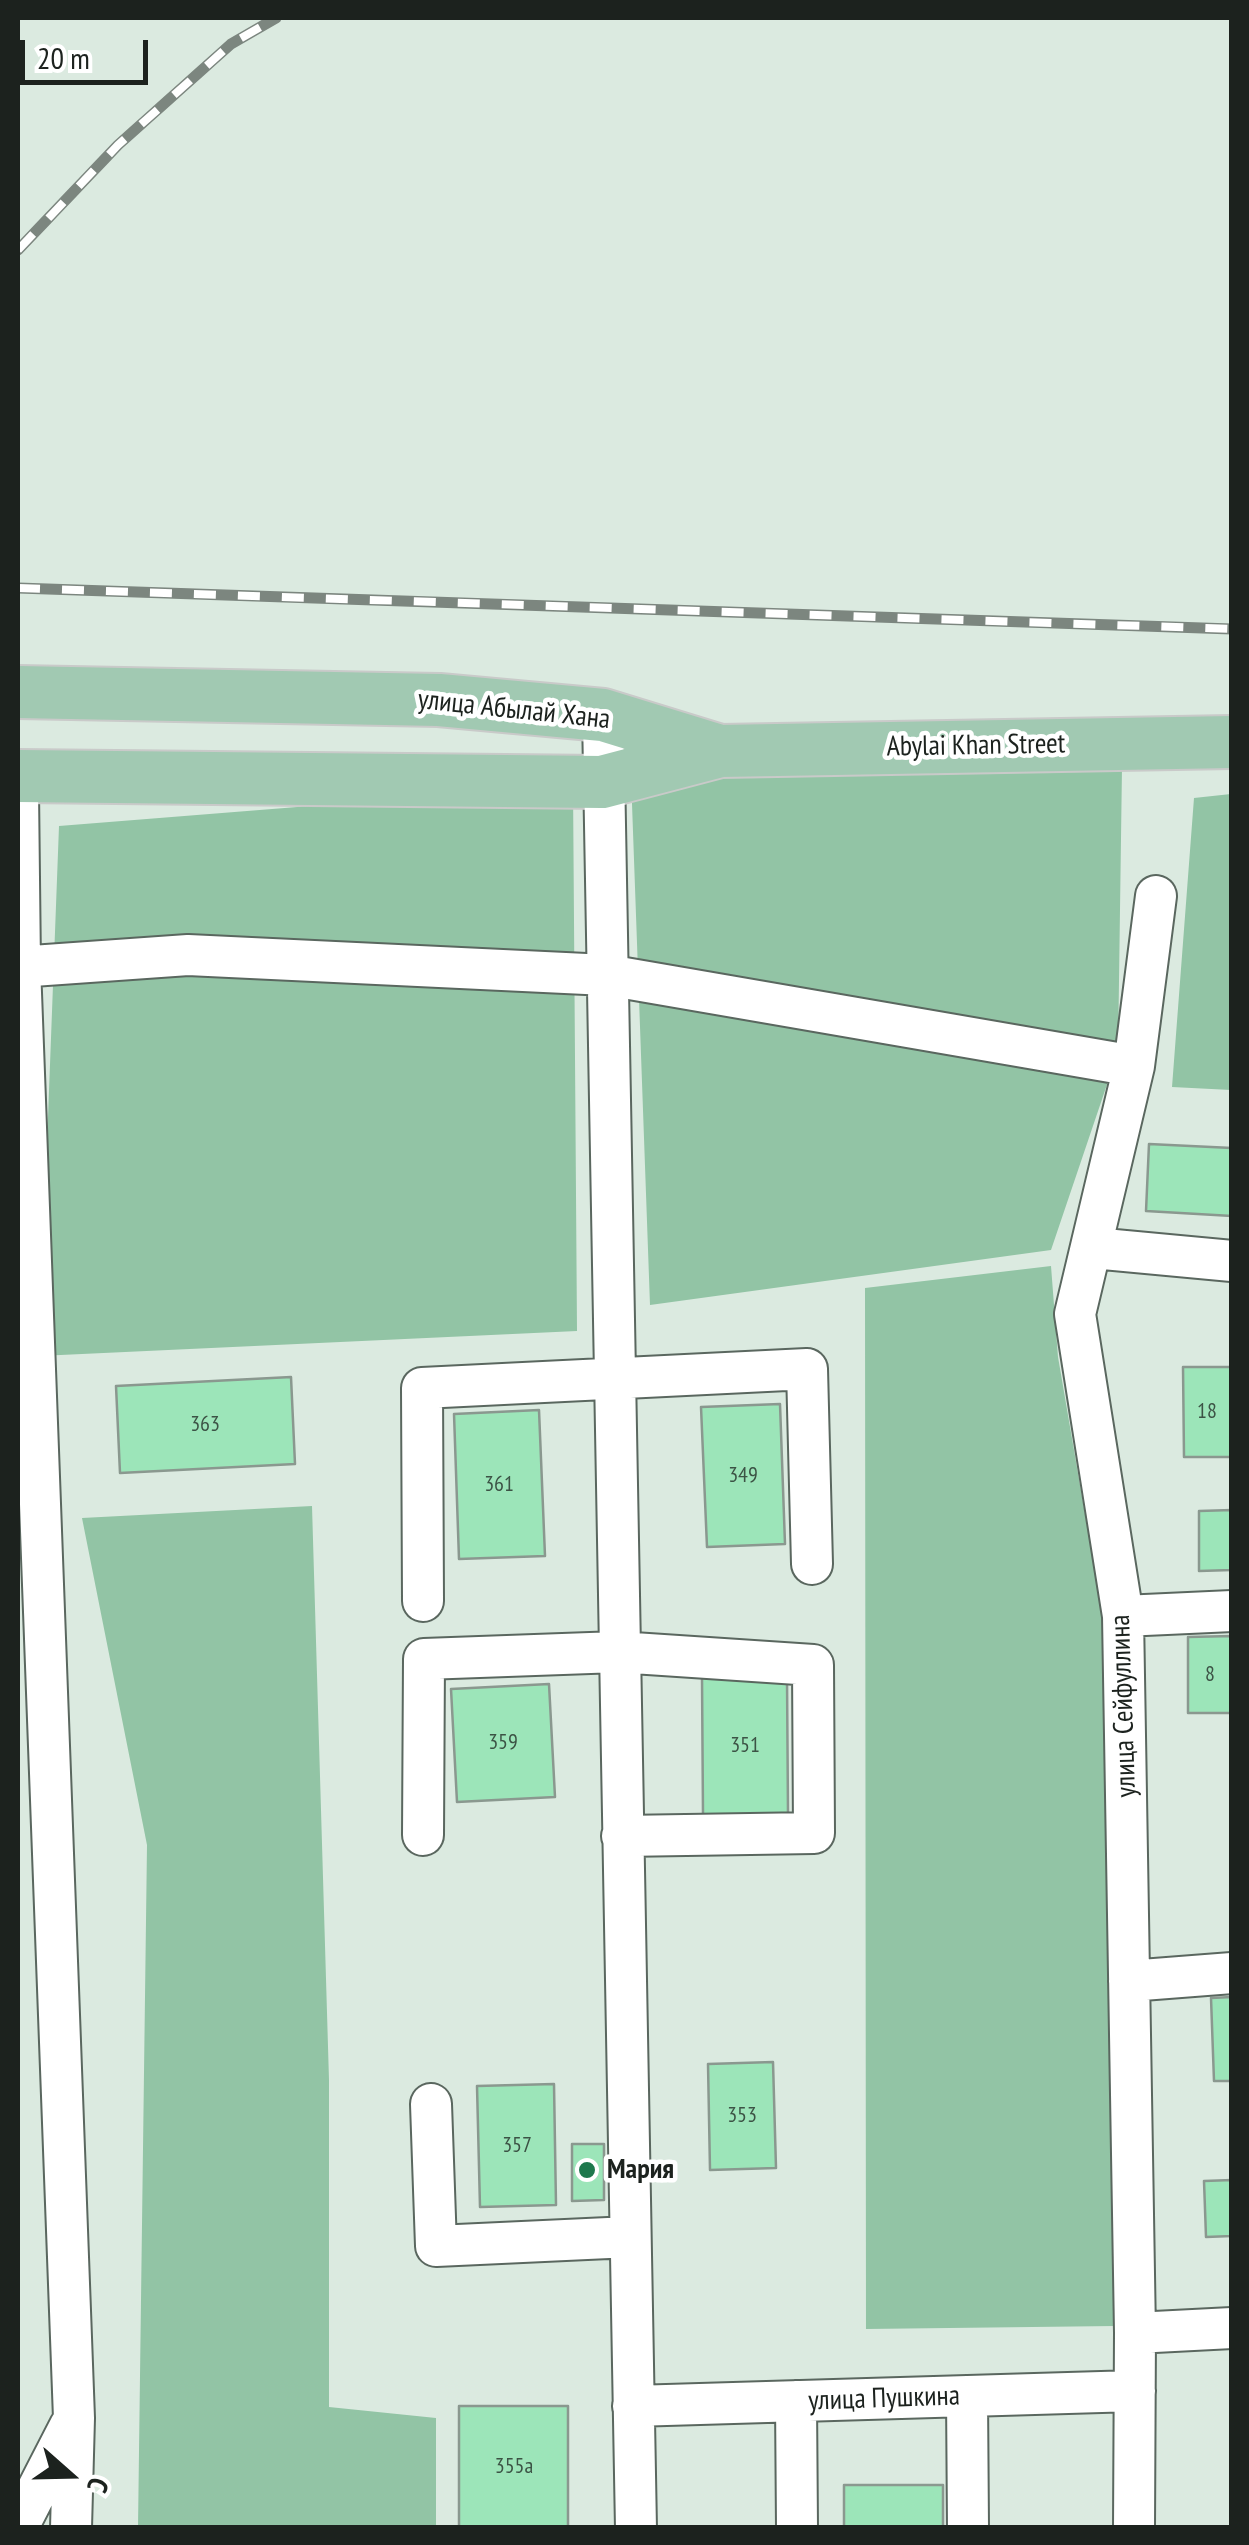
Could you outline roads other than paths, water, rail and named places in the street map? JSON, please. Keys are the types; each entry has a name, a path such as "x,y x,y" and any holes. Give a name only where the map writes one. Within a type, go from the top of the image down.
{"main road":[{"name":"улица Абылай Хана","path":"18,692 440,700 603,714 720,752"},
{"name":"Abylai Khan Street","path":"720,752 1232,742"},
{"path":"18,776 602,782 720,752"}],"street":[{"path":"603,714 612,1380 636,2528"},
{"path":"18,791 19,967 74,2418 70,2528"},
{"name":"улица Сейфуллина","path":"1134,2528 1136,2333 1123,1616 1075,1314 1134,1066 1156,896"},
{"path":"19,967 188,955 607,975 1134,1066"},
{"path":"1093,1248 1232,1261"},
{"path":"423,1600 422,1388 808,1369 812,1564"},
{"path":"1123,1616 1232,1610"},
{"path":"423,1835 424,1659 618,1652 813,1665 814,1832 622,1836"},
{"path":"1129,1980 1232,1973"},
{"path":"431,2104 436,2246 630,2236"},
{"path":"1136,2333 1232,2328"},
{"name":"улица Пушкина","path":"633,2406 1135,2391"},
{"path":"967,2396 968,2528"},
{"path":"796,2401 797,2528"},
{"path":"18,2527 74,2418"}],"railway":[{"path":"18,250 118,145 231,44 276,18"},
{"path":"18,588 1232,629"}],"place":[{"name":"Мария","path":"587,2170"}]}
